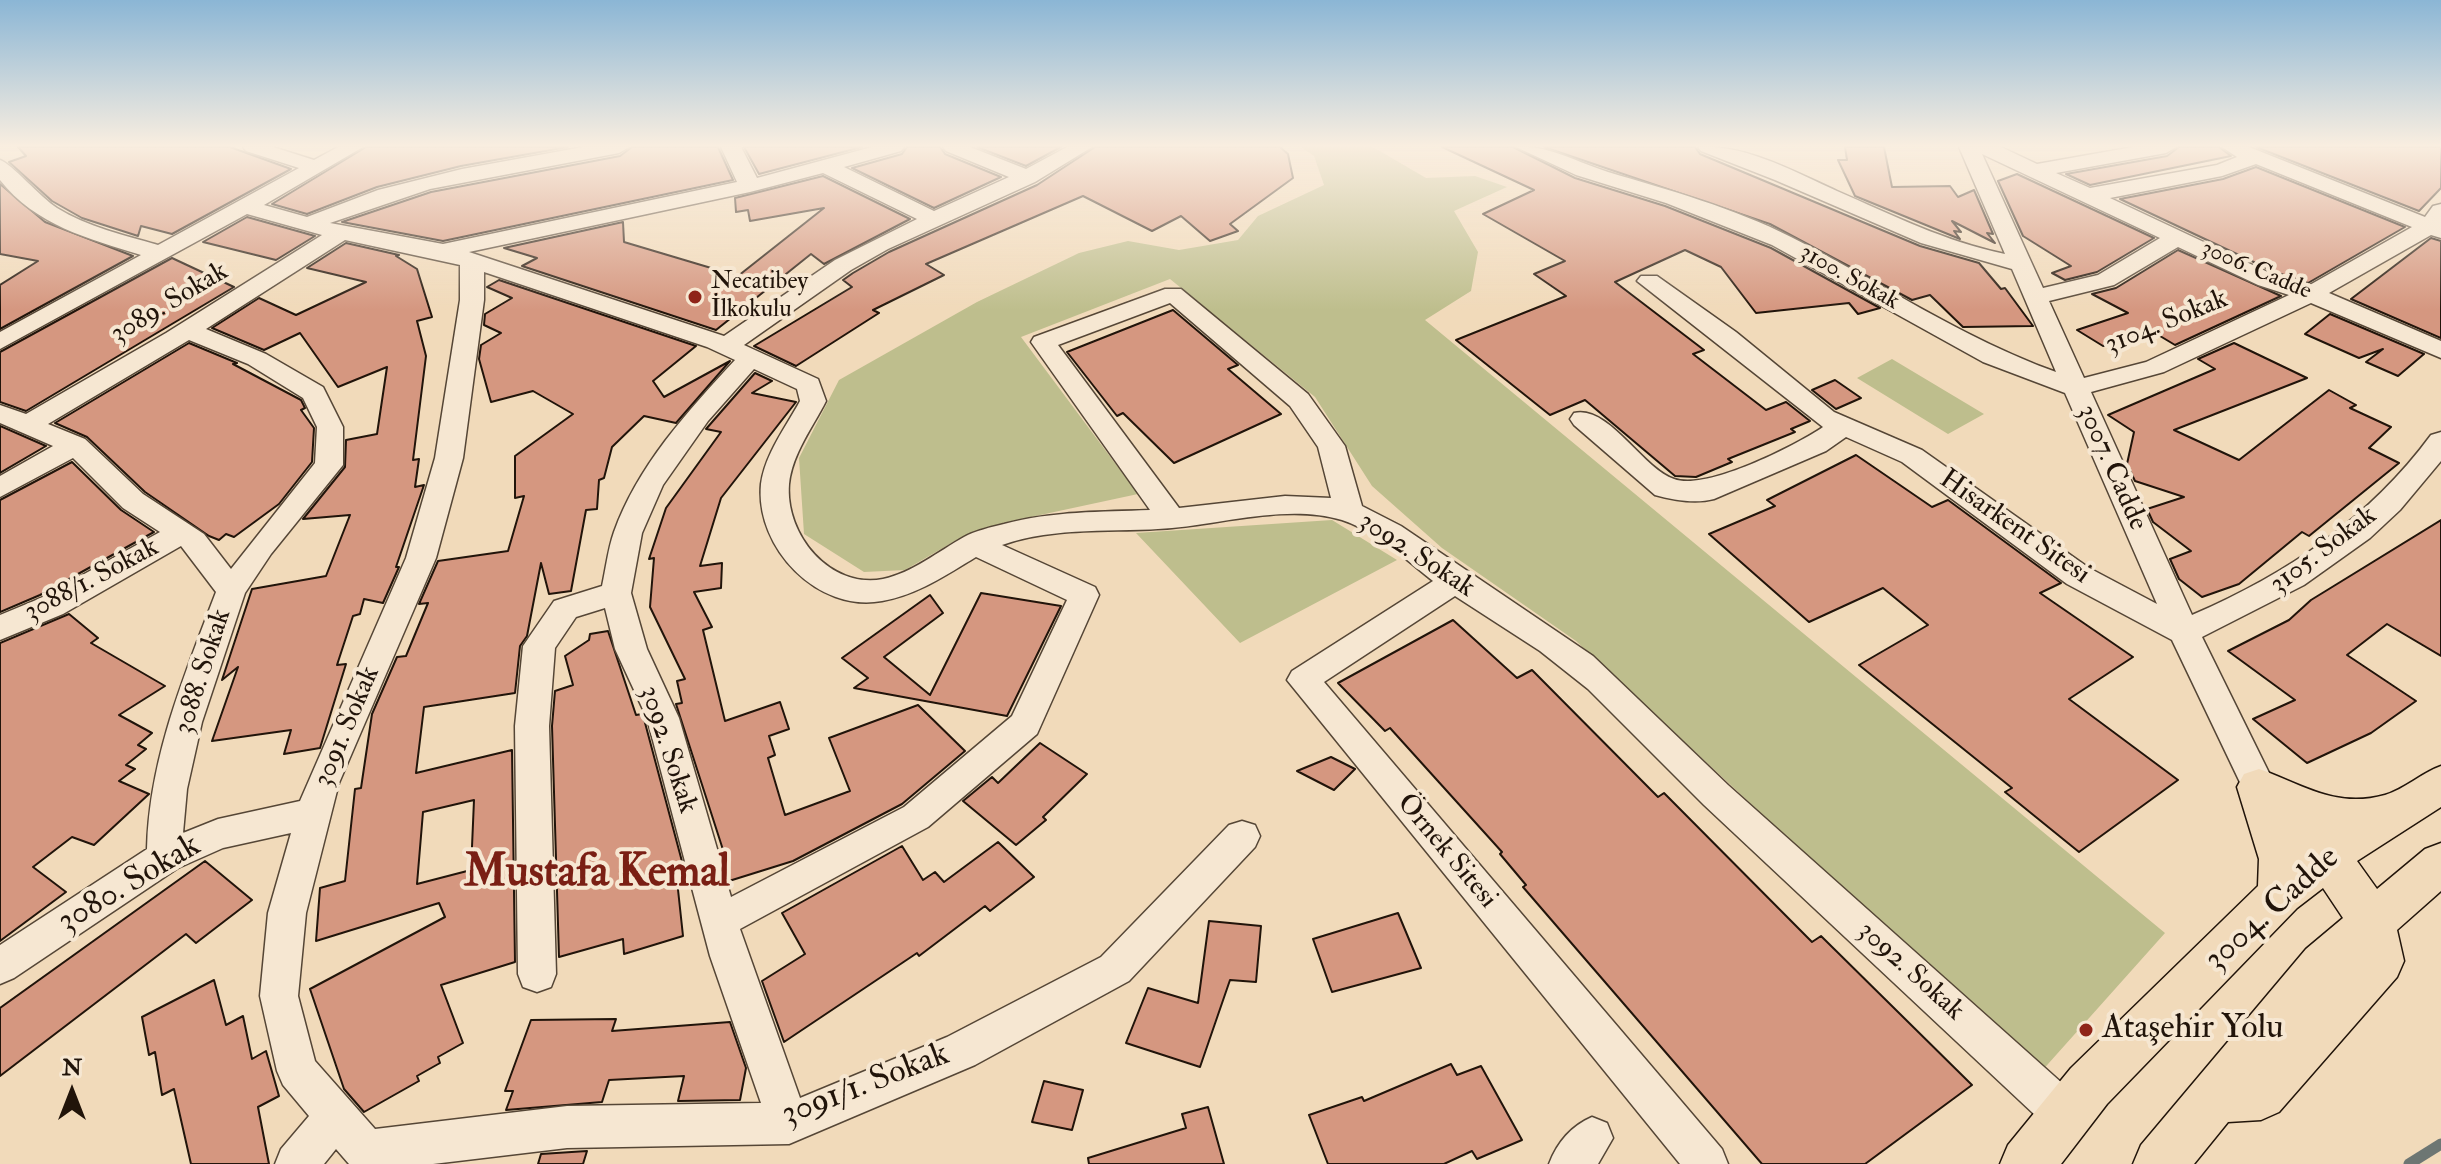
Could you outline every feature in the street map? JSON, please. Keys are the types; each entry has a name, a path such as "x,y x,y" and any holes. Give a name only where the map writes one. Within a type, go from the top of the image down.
{"main road":[{"name":"3004. Cadde","path":"2027,1164 2089,1086 2328,886 2399,810 2441,784"},
{"path":"2259,787 2283,801 2318,814 2373,816 2399,810"},
{"path":"2160,1164 2215,1097 2261,1094 2380,961 2378,937 2328,886 2282,859 2259,787"},
{"name":"3004. Cadde","path":"2328,886 2430,870"}],"street":[{"path":"33,201 62,223 160,253"},
{"path":"0,342 255,201"},
{"path":"311,223 360,201"},
{"path":"457,256 686,201"},
{"path":"905,201 915,205 934,221"},
{"path":"737,353 843,265 880,244 976,201"},
{"name":"3100. Sokak","path":"1682,201 1780,240 1992,357 2076,388"},
{"path":"1840,201 1887,223 1994,259 2020,264"},
{"name":"3007. Cadde","path":"1993,201 2184,632 2259,787"},
{"name":"3006. Cadde","path":"2103,201 2266,280 2310,294 2441,350"},
{"path":"2377,201 2437,223"},
{"name":"3092. Sokak","path":"245,207 341,233 457,256 737,353 809,385 813,401 781,461 775,487 788,538 801,558 821,577 848,591 867,593 891,588 974,544 1004,533 1081,521 1171,518 1281,507 1349,512 1393,537 1582,665 1713,792 2066,1115"},
{"name":"3104. Sokak","path":"2076,388 2155,367 2310,294 2437,223"},
{"name":"3089. Sokak","path":"28,424 187,330 341,233"},
{"path":"2035,297 2106,280 2178,237"},
{"name":"3091. Sokak","path":"376,1158 297,1071 279,996 287,913 322,783 421,558 449,458 472,300 457,256"},
{"name":"Hisarkent Sitesi","path":"1649,281 1727,337 1825,418 1912,456 2078,576 2184,632"},
{"path":"1171,518 1043,342 1173,294 1299,400 1331,446 1349,512"},
{"path":"187,330 257,359 314,393 330,427 329,465 261,547 231,591"},
{"name":"3092. Sokak","path":"737,353 699,415 650,483 628,533 616,593 631,649 663,718 719,922 789,1123"},
{"name":"3088. Sokak","path":"0,413 75,445 133,501 194,541 231,591 188,711 163,817 165,857"},
{"path":"1583,419 1665,488 1704,492 1816,445 1844,426"},
{"name":"3105. Sokak","path":"2184,632 2251,604 2335,550 2419,475 2441,441"},
{"path":"0,488 75,445"},
{"name":"3088/1. Sokak","path":"0,628 52,606 182,533"},
{"path":"719,922 916,817 1025,725 1084,595 974,544"},
{"name":"Örnek Sitesi","path":"1455,581 1303,680 1707,1164"},
{"path":"537,974 532,726 539,646 565,609 616,593"},
{"name":"3080. Sokak","path":"0,966 165,857 218,834 314,813"},
{"name":"3091/1. Sokak","path":"376,1158 567,1127 789,1123 961,1051 1115,969 1242,836"},
{"path":"296,1164 336,1117"}],"green space":[{"path":"1289,201 1475,201 1454,211 1478,252 1471,291 1425,320 2165,933 2040,1073 1576,641 1442,548 1372,486 1315,397 1170,279 1021,337 1138,494 1003,523 960,538 905,570 864,572 804,534 799,458 839,380 977,302 1079,253 1128,241 1179,250 1238,240 1258,216"},
{"path":"1892,359 1984,414 1948,434 1857,378"},
{"path":"1332,520 1397,560 1240,643 1136,533"}],"building":[{"path":"0,201 21,201 45,222 133,256 0,329 0,285 38,261 0,254"},
{"path":"53,201 232,201 172,234 141,226 138,236 82,218"},
{"path":"276,201 340,201 307,214 272,204"},
{"path":"403,201 632,201 443,241 342,222"},
{"path":"735,201 874,201 910,219 824,264 811,254 716,330 522,266 537,258 504,248 623,222 624,242 738,276 824,208 750,221 748,210 736,212"},
{"path":"920,201 948,201 934,208"},
{"path":"1001,201 1071,201 926,264 944,275 873,310 879,313 796,366 754,346 852,287 843,280 889,252"},
{"path":"1093,201 1261,201 1230,224 1238,231 1210,241 1181,216 1152,231"},
{"path":"1510,201 1650,201 1771,248 1880,308 1858,314 1849,303 1756,313 1721,267 1685,250 1615,282 1704,350 1693,354 1766,410 1786,402 1810,421 1791,429 1795,432 1728,459 1732,462 1696,477 1675,476 1585,400 1550,415 1456,340 1566,296 1534,274 1565,261 1483,214"},
{"path":"1703,201 1813,201 1920,246 1979,263 2001,289 2005,288 2033,326 1963,327 1930,295 1912,300 1770,224"},
{"path":"1868,201 1979,201 1993,234 1987,233 1995,243 1952,221 1961,232 1954,231 1960,239"},
{"path":"2007,201 2075,201 2154,238 2097,272 2065,280 2052,273 2071,266 2023,236"},
{"path":"2125,201 2341,201 2405,227 2308,283 2275,272"},
{"path":"2394,201 2428,201 2419,211"},
{"path":"247,217 315,236 276,260 203,242"},
{"path":"2431,238 2441,241 2441,338 2351,299"},
{"path":"346,243 399,255 396,256 417,269 432,317 417,321 426,356 413,460 419,459 415,487 424,485 396,567 399,567 383,603 364,599 360,614 353,616 337,665 346,664 320,748 284,754 291,730 212,741 238,667 222,680 252,589 326,576 350,515 303,519 345,467 346,440 377,434 387,367 338,387 300,333 264,350 212,328 259,298 296,315 366,282 307,268"},
{"path":"2178,250 2281,296 2175,345 2150,330 2103,346 2077,330 2128,313 2092,294 2116,288"},
{"path":"172,258 234,287 26,411 0,402 0,352"},
{"path":"499,280 696,346 653,381 664,397 730,361 676,423 644,416 612,447 604,478 599,480 597,509 586,510 571,591 549,594 541,563 527,636 520,646 515,693 424,707 416,773 512,750 515,962 441,985 463,1043 438,1057 440,1063 417,1076 419,1081 364,1112 344,1089 310,989 445,917 439,903 316,941 320,888 345,881 355,789 361,788 372,714 397,657 406,656 428,603 419,604 438,561 508,551 524,496 515,498 515,456 573,414 533,391 491,402 479,359 481,345 501,333 484,325 485,314 512,298 487,287","holes":["474,800 471,870 417,884 423,812"]},
{"path":"1173,310 1238,365 1228,369 1281,414 1174,463 1123,413 1117,416 1067,352"},
{"path":"2330,314 2424,354 2398,376 2366,362 2383,349 2359,358 2305,334"},
{"path":"189,343 237,363 233,364 301,400 305,408 301,410 314,428 312,462 279,504 234,537 226,534 219,540 145,492 87,437 55,423"},
{"path":"2234,343 2307,378 2174,430 2239,460 2329,390 2356,405 2350,408 2391,427 2369,448 2399,463 2309,536 2302,532 2239,584 2202,597 2179,579 2170,559 2191,551 2153,522 2147,509 2184,497 2135,481 2127,464 2134,432 2108,415 2215,369 2198,359"},
{"path":"755,373 772,381 752,393 796,402 721,498 700,566 722,563 721,588 694,592 712,627 703,630 725,721 780,702 789,729 769,736 775,755 768,758 785,815 850,791 829,738 918,705 965,751 902,804 793,861 729,881 725,856 676,704 682,703 677,681 685,679 650,607 654,558 649,559 666,508 721,432 706,429"},
{"path":"1835,380 1861,398 1836,409 1812,390"},
{"path":"0,426 46,446 0,473"},
{"path":"1856,455 1932,507 1948,500 2061,583 2040,593 2133,657 2069,699 2178,780 2079,852 2005,792 2012,788 1859,665 1928,625 1883,588 1809,622 1709,534 1775,506 1767,500"},
{"path":"72,462 121,510 154,532 40,595 0,612 0,500"},
{"path":"2441,520 2441,656 2387,624 2347,655 2416,701 2371,733 2307,763 2253,719 2295,700 2228,651 2289,620 2311,600"},
{"path":"981,593 1061,606 1007,716 854,688 868,678 842,658 930,595 943,613 884,657 930,695"},
{"path":"69,614 98,638 91,643 165,686 119,715 152,733 138,745 146,749 126,765 135,769 119,781 149,794 94,845 72,837 33,867 66,892 0,941 0,643"},
{"path":"1453,620 1517,678 1532,670 1658,797 1664,793 1812,942 1821,936 1972,1085 1865,1164 1762,1164 1523,887 1526,885 1500,854 1502,852 1390,728 1385,731 1338,683"},
{"path":"608,631 636,715 642,714 644,719 684,869 676,871 683,936 624,954 623,939 559,957 552,726 555,691 573,685 565,656 589,640 590,634"},
{"path":"1040,743 1087,774 1043,817 1046,820 1016,845 963,801 992,777 998,783"},
{"path":"1331,757 1355,769 1334,790 1297,771"},
{"path":"998,842 1034,877 990,911 985,906 919,956 917,953 784,1042 762,981 805,954 782,913 902,846 923,880 935,872 944,882"},
{"path":"205,861 252,900 196,943 186,934 0,1076 0,1008"},
{"path":"1398,913 1421,968 1332,992 1313,939"},
{"path":"1209,921 1261,926 1256,982 1230,980 1200,1067 1126,1043 1148,988 1198,1003"},
{"path":"214,980 226,1025 243,1016 252,1059 266,1051 279,1096 258,1107 269,1164 191,1164 174,1089 162,1095 155,1052 149,1055 142,1017"},
{"path":"616,1019 612,1031 730,1022 746,1068 740,1100 678,1101 684,1076 609,1080 602,1102 506,1110 513,1091 505,1091 531,1020"},
{"path":"1451,1064 1457,1075 1481,1066 1522,1140 1477,1159 1472,1151 1444,1164 1328,1164 1309,1115 1362,1097 1364,1101"},
{"path":"1044,1081 1083,1090 1072,1130 1032,1122"},
{"path":"1208,1107 1224,1164 1089,1164 1088,1158 1186,1128 1182,1114"},
{"path":"587,1151 583,1164 538,1164 541,1154"}],"waterway":[{"path":"2409,1164 2441,1144"}],"place":[{"name":"Necatibey İlkokulu","path":"695,297"},
{"name":"Ataşehir Yolu","path":"2086,1030"}],"district":[{"name":"Mustafa Kemal","path":"597,876"}]}
